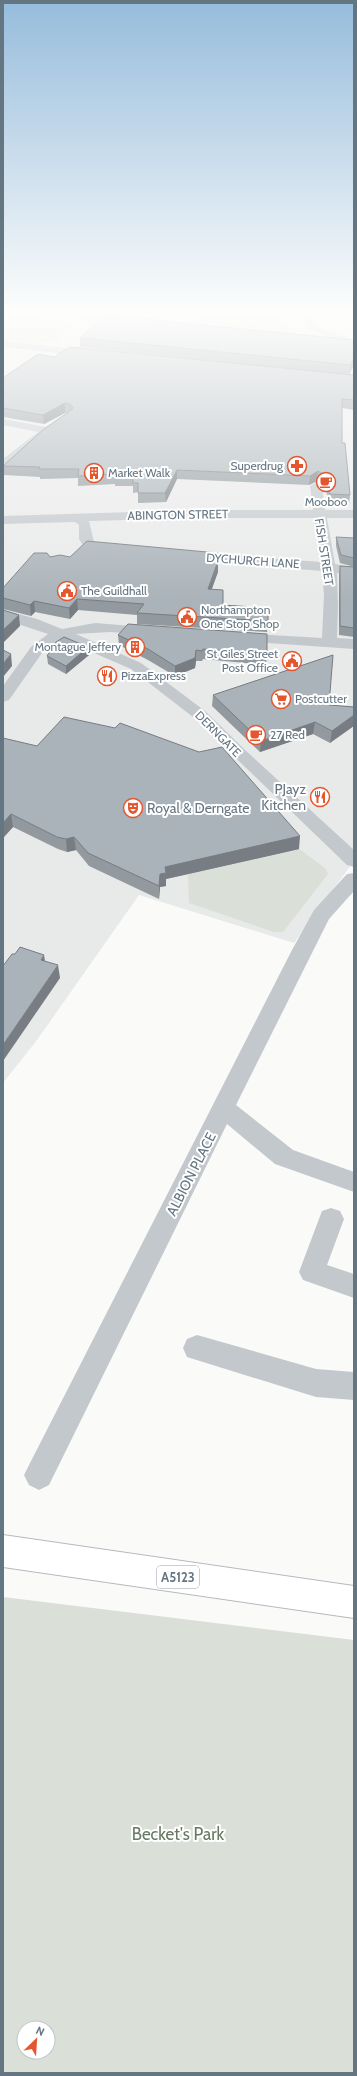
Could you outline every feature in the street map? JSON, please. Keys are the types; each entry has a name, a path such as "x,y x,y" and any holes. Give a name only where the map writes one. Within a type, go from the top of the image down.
{"main road":[{"name":"A5123","path":"3,1551 354,1602"}],"street":[{"path":"3,422 49,428 3,465"},
{"name":"FISH STREET","path":"316,486 318,513 330,569 332,609 329,642"},
{"name":"ABINGTON STREET","path":"3,520 196,514 354,514"},
{"path":"78,518 85,524 84,540 90,547 127,551"},
{"name":"DYCHURCH LANE","path":"172,555 318,566 330,569 354,571"},
{"name":"DERNGATE","path":"3,614 32,622 106,652 136,666 199,714 238,753 350,851"},
{"path":"3,697 40,646 62,634 102,627 162,632"},
{"path":"106,652 104,644 108,638 131,630"},
{"path":"226,636 354,644"},
{"name":"ALBION PLACE","path":"40,1475 321,915 354,879"},
{"path":"224,1109 284,1157 354,1182"},
{"path":"331,1219 312,1272 354,1286"},
{"path":"197,1348 316,1383 354,1386"}],"shaded area":[{"path":"3,406 354,406 354,861 294,943 139,895 37,1040 3,1083"}],"green space":[{"path":"298,848 325,868 328,874 283,932 274,932 189,903 188,874"},
{"name":"Becket's Park","path":"3,1597 354,1640 354,2073 3,2073"}],"building":[{"path":"3,406 60,406 43,415 3,408"},
{"path":"71,406 342,406 342,443 345,443 350,495 330,494 326,476 318,471 310,476 177,470 165,493 138,493 138,483 133,483 133,476 115,476 114,474 78,476 79,469 39,469 40,467 3,466 44,429 73,408"},
{"path":"336,537 354,538 354,558 341,555"},
{"name":"The Guildhall","path":"87,541 218,553 215,561 218,561 208,589 223,590 223,605 268,608 268,621 137,613 144,604 77,599 69,608 34,601 30,605 3,598 3,588 34,553 47,553 50,557 60,555 70,557"},
{"path":"340,566 354,567 354,628 340,626"},
{"path":"3,610 19,615 3,630"},
{"path":"128,624 267,634 267,654 203,649 202,651 196,650 195,658 175,666 148,649 118,635"},
{"path":"64,637 88,647 66,666 47,656 56,642"},
{"path":"3,650 11,654 3,664"},
{"name":"Postcutter","path":"333,655 329,705 354,707 354,715 332,731 315,722 261,741 213,695"},
{"name":"Royal & Derngate","path":"64,717 115,728 120,723 199,752 222,747 300,836 165,867 166,873 160,874 159,886 88,853 74,837 66,839 57,837 11,814 3,823 3,738 37,746"},
{"path":"20,947 44,955 41,960 58,965 3,1045 3,966 12,954 15,954"}],"place":[{"name":"Superdrug","path":"297,466"},
{"name":"Market Walk","path":"94,473"},
{"name":"Mooboo","path":"326,482"},
{"name":"The Guildhall","path":"67,591"},
{"name":"Northampton One Stop Shop","path":"187,617"},
{"name":"Montague Jeffery","path":"135,647"},
{"name":"St Giles Street Post Office","path":"292,661"},
{"name":"PizzaExpress","path":"107,676"},
{"name":"Postcutter","path":"281,699"},
{"name":"27 Red","path":"256,735"},
{"name":"PJayz Kitchen","path":"320,797"},
{"name":"Royal & Derngate","path":"133,808"}]}
